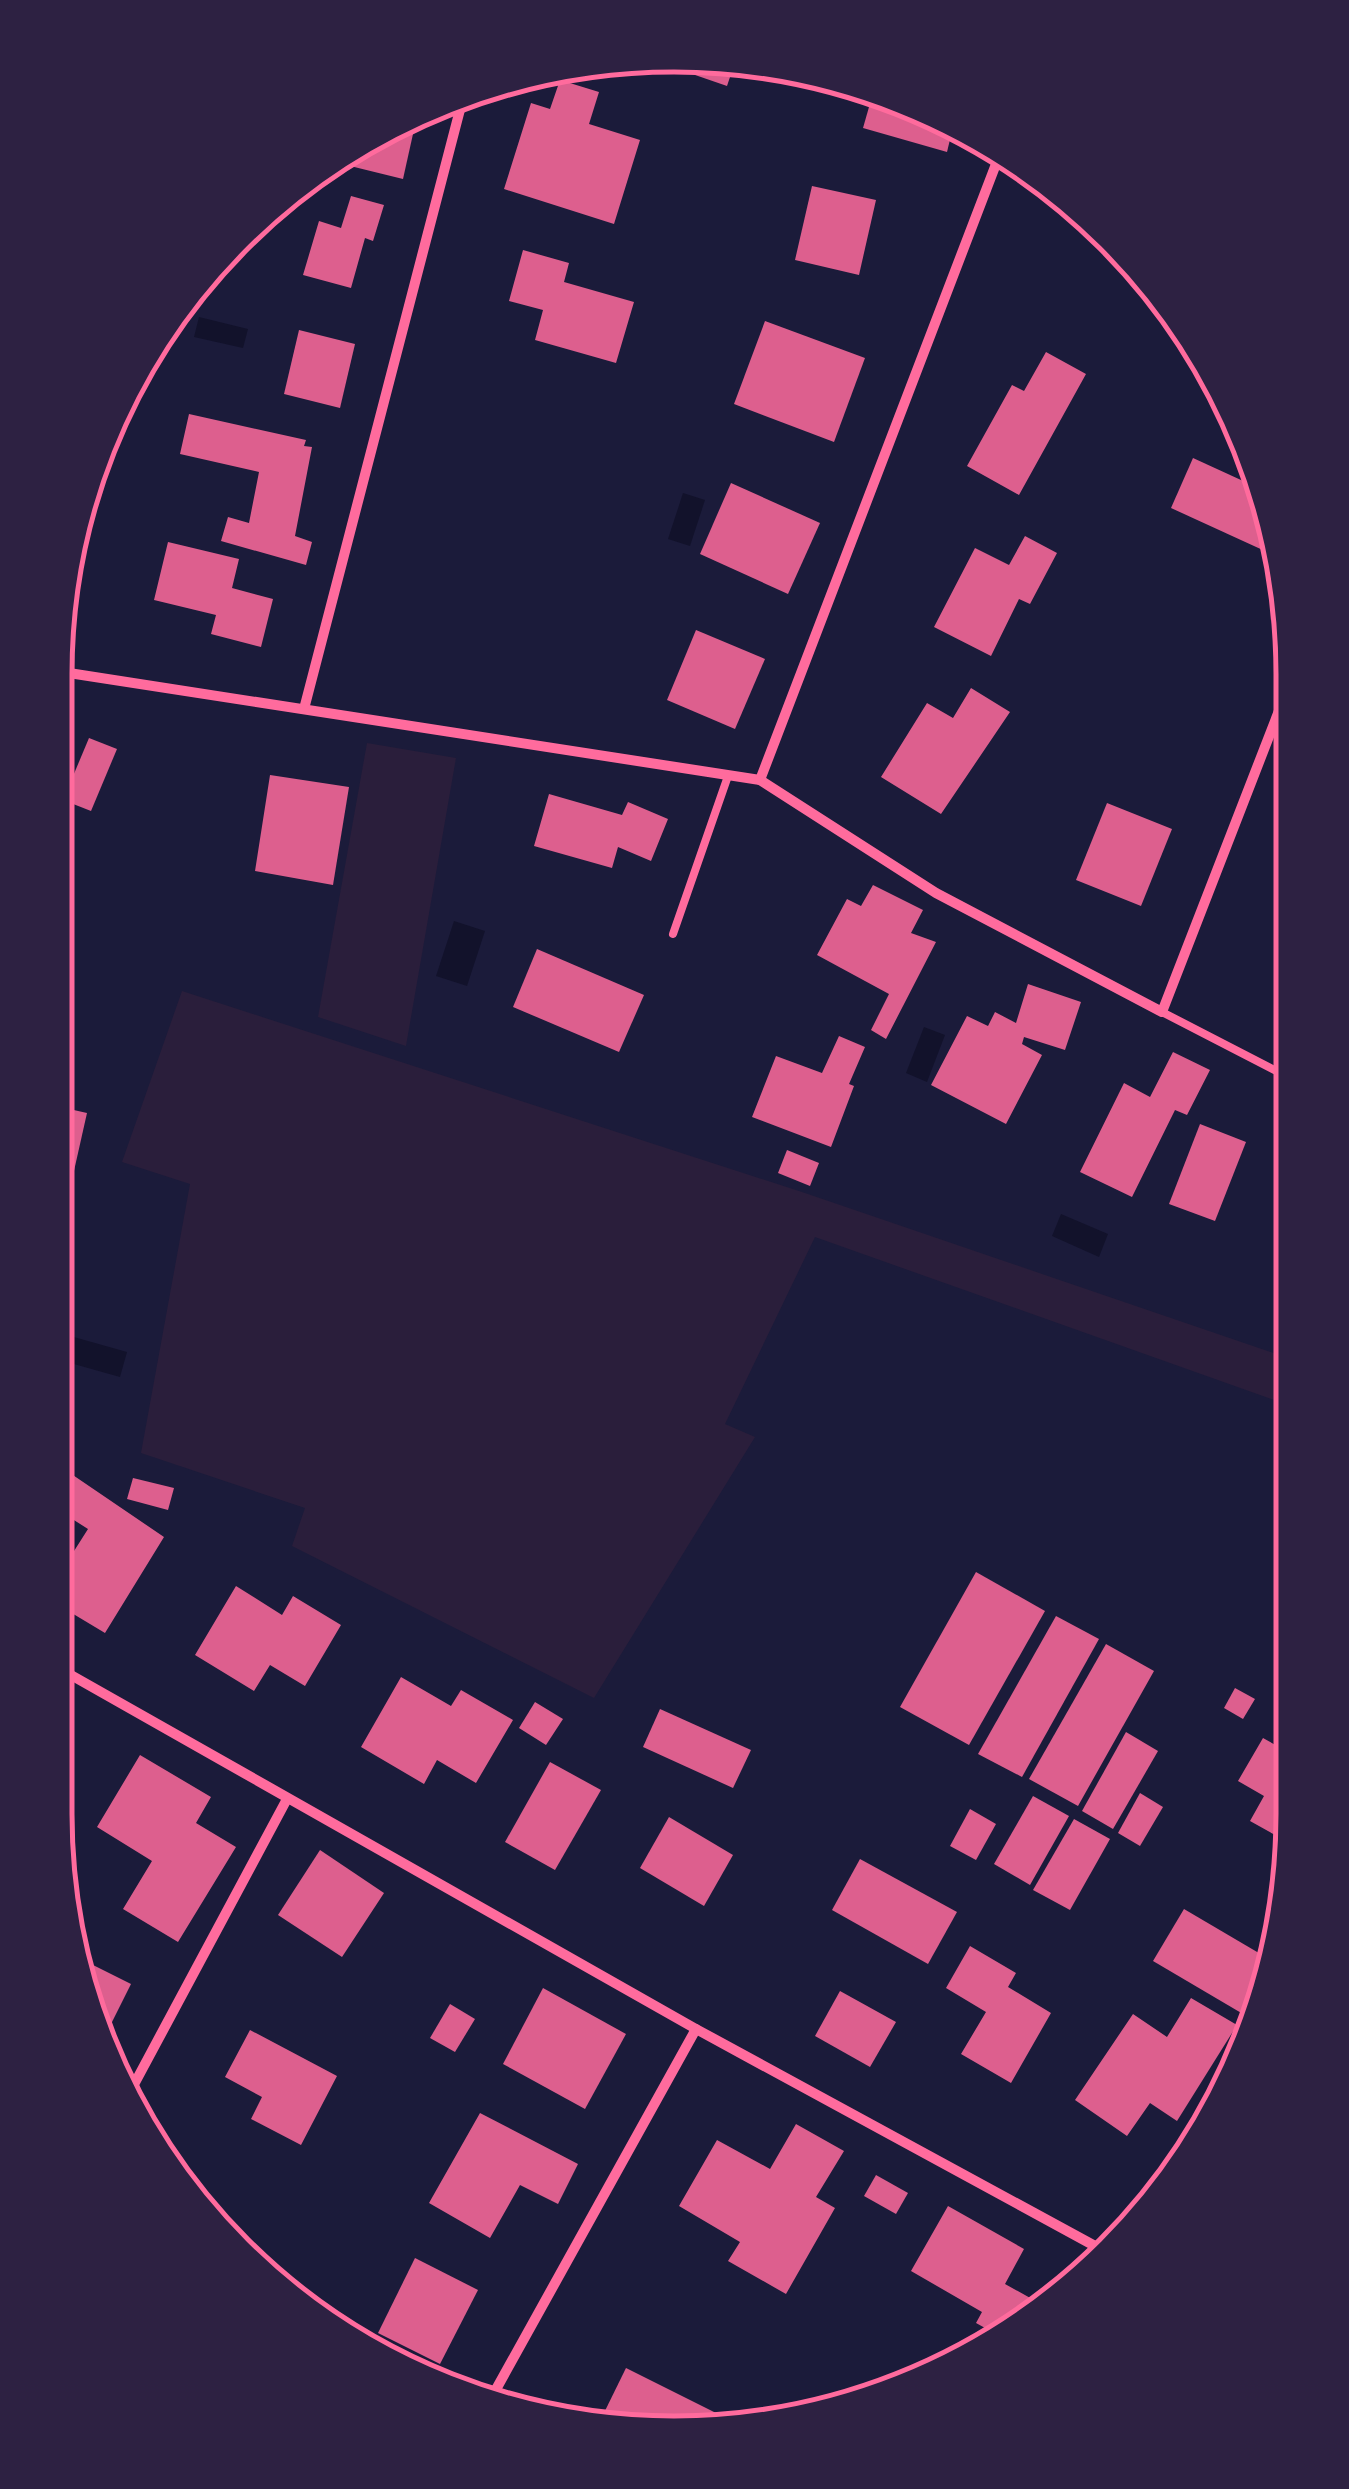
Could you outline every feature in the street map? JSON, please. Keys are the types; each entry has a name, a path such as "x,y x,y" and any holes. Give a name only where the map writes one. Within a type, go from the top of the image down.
{"street":[{"path":"304,709 459,112"},
{"path":"760,780 995,165"},
{"path":"72,673 760,780 936,893 1162,1012 1276,718"},
{"path":"72,1676 696,2030 1094,2246"},
{"path":"135,2082 287,1799"},
{"path":"497,2390 696,2030"}],"lane":[{"path":"673,934 728,776"},
{"path":"1162,1012 1276,1071"}],"shaded area":[{"path":"199,317 248,329 243,348 194,337"},
{"path":"683,493 705,500 690,546 668,539"},
{"path":"367,743 456,758 406,1046 318,1017"},
{"path":"454,921 485,931 467,986 436,976"},
{"path":"182,991 802,1192 1276,1354 1276,1401 815,1237 725,1424 755,1437 594,1698 292,1546 305,1508 141,1453 190,1184 122,1162"},
{"path":"924,1027 945,1035 927,1082 906,1073"},
{"path":"1061,1214 1108,1234 1099,1257 1052,1236"},
{"path":"72,1337 127,1352 120,1377 72,1364"}],"building":[{"path":"689,73 730,76 727,86"},
{"path":"568,82 599,92 589,124 640,140 614,224 504,189 531,103 550,109 559,84"},
{"path":"870,105 950,140 947,152 863,128"},
{"path":"413,132 403,179 352,166"},
{"path":"812,186 876,200 859,275 795,260"},
{"path":"351,196 384,205 373,241 365,238 351,288 303,275 319,221 341,228"},
{"path":"523,250 569,263 564,282 634,302 616,363 535,340 543,310 509,301"},
{"path":"765,321 865,358 834,442 734,404"},
{"path":"299,330 355,344 340,408 284,394"},
{"path":"1046,352 1086,374 1019,495 967,466 1012,385 1024,391"},
{"path":"189,414 306,440 304,446 312,447 295,536 312,542 306,565 221,541 228,517 249,523 259,472 180,454"},
{"path":"1193,458 1245,482 1263,550 1171,508"},
{"path":"731,483 820,523 788,594 700,554"},
{"path":"1025,536 1057,553 1030,604 1019,599 991,656 934,627 975,548 1009,565"},
{"path":"168,542 239,559 232,588 273,599 261,647 211,634 216,615 154,600"},
{"path":"696,630 765,659 735,729 667,700"},
{"path":"971,688 1010,712 941,814 881,777 927,703 953,718"},
{"path":"89,738 117,749 91,811 72,804 72,779"},
{"path":"270,775 349,787 333,885 255,871"},
{"path":"549,794 622,815 628,802 668,819 651,861 618,847 612,868 534,846"},
{"path":"1107,803 1172,829 1141,906 1076,880"},
{"path":"873,885 923,910 911,933 936,942 886,1039 871,1030 889,994 817,955 847,899 861,906"},
{"path":"537,949 644,995 619,1052 513,1007"},
{"path":"1028,984 1081,1002 1065,1050 1024,1037 1022,1044 1042,1055 1006,1124 931,1085 967,1016 988,1026 995,1012 1016,1023"},
{"path":"839,1036 865,1047 849,1084 854,1086 831,1147 752,1117 776,1056 822,1073"},
{"path":"1173,1052 1210,1070 1187,1115 1175,1110 1132,1197 1080,1172 1124,1083 1150,1097"},
{"path":"72,1110 87,1113 72,1180"},
{"path":"1200,1124 1246,1142 1215,1221 1169,1204"},
{"path":"787,1150 819,1163 810,1186 778,1173"},
{"path":"72,1474 164,1537 105,1633 72,1613 72,1554 88,1529 72,1519"},
{"path":"133,1478 174,1488 168,1510 127,1499"},
{"path":"976,1572 1045,1611 969,1745 900,1707"},
{"path":"236,1586 282,1615 293,1596 341,1625 305,1686 270,1665 254,1691 195,1655"},
{"path":"1056,1616 1099,1639 1022,1777 978,1754"},
{"path":"1106,1644 1154,1671 1078,1806 1029,1779"},
{"path":"401,1677 451,1706 461,1690 513,1720 476,1783 437,1760 424,1784 361,1747"},
{"path":"1235,1688 1255,1699 1243,1719 1224,1708"},
{"path":"535,1702 563,1719 546,1745 519,1728"},
{"path":"660,1709 751,1750 733,1788 643,1747"},
{"path":"1126,1732 1158,1751 1113,1829 1082,1811"},
{"path":"1263,1738 1276,1745 1275,1835 1250,1821 1264,1796 1238,1781"},
{"path":"140,1755 211,1797 196,1823 236,1847 178,1942 123,1909 152,1861 97,1827"},
{"path":"550,1762 601,1790 555,1870 505,1842"},
{"path":"1140,1793 1163,1807 1140,1846 1118,1833"},
{"path":"1033,1796 1069,1816 1030,1885 994,1864"},
{"path":"970,1809 996,1824 976,1860 950,1846"},
{"path":"669,1817 733,1855 704,1906 640,1868"},
{"path":"1074,1819 1110,1839 1070,1910 1033,1890"},
{"path":"320,1850 384,1893 342,1957 278,1915"},
{"path":"860,1859 957,1912 928,1964 832,1910"},
{"path":"1184,1909 1260,1954 1243,2014 1153,1961"},
{"path":"970,1946 1016,1973 1008,1987 1051,2013 1011,2083 961,2054 986,2012 946,1988"},
{"path":"92,1964 131,1984 110,2025"},
{"path":"543,1988 626,2034 585,2109 503,2064"},
{"path":"840,1991 896,2022 870,2067 815,2036"},
{"path":"1191,1998 1237,2025 1177,2121 1150,2103 1127,2136 1075,2100 1133,2014 1167,2037"},
{"path":"450,2004 475,2019 455,2052 430,2038"},
{"path":"250,2030 337,2076 301,2145 251,2119 262,2097 225,2077"},
{"path":"480,2113 578,2164 558,2204 520,2185 490,2238 429,2203"},
{"path":"796,2124 844,2151 816,2197 835,2208 786,2294 728,2261 740,2242 679,2206 717,2140 770,2169"},
{"path":"876,2175 908,2193 896,2214 864,2196"},
{"path":"948,2206 1024,2249 1005,2284 1032,2299 987,2329 976,2323 982,2312 911,2271"},
{"path":"415,2258 478,2290 440,2364 378,2333"},
{"path":"626,2368 719,2414 674,2416 604,2412"}]}
